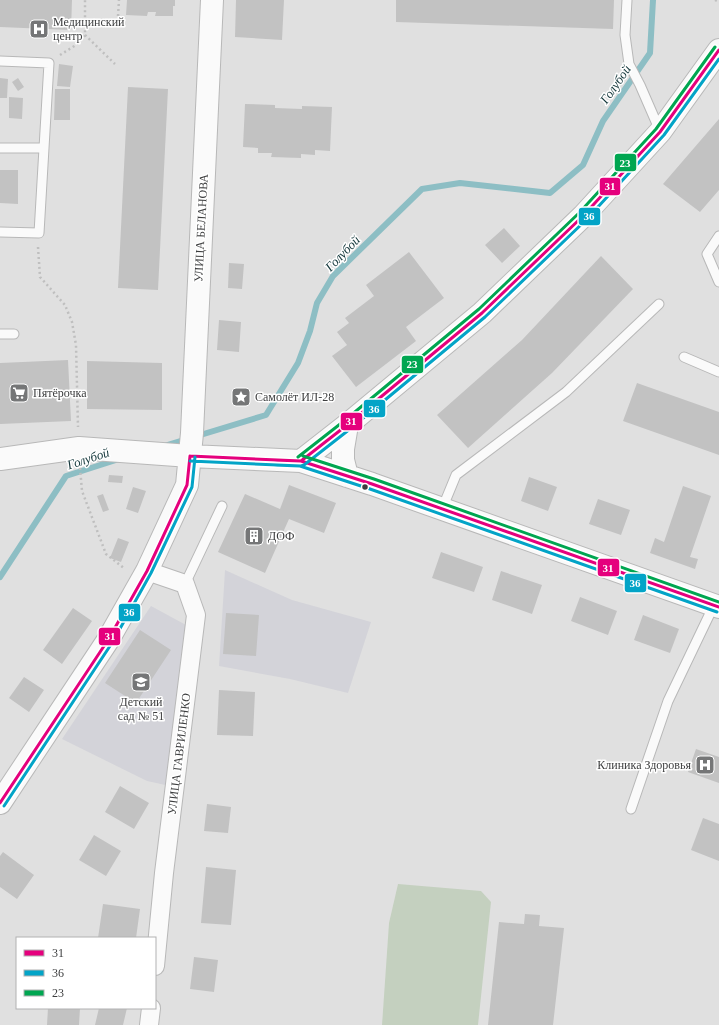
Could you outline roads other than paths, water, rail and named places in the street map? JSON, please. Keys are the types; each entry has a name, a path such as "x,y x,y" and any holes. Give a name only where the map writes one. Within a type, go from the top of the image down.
{"street":[{"name":"УЛИЦА БЕЛАНОВА","path":"0,803 108,640 147,571 187,485 190,456 212,0"},
{"path":"301,461 348,425 482,313 583,216 660,132 719,50"},
{"path":"347,476 342,460 348,425"},
{"path":"0,458 79,448 190,456 301,461 717,606"},
{"path":"147,571 185,584"},
{"name":"УЛИЦА ГАВРИЛЕНКО","path":"156,956 164,873 196,615 185,584"},
{"path":"149,1025 151,1009"}],"lane":[{"path":"627,0 625,35 629,64 640,85 660,132"},
{"path":"0,61 49,63 39,233 0,232"},
{"path":"0,148 44,148"},
{"path":"719,236 707,254 719,282"},
{"path":"442,509 456,475 566,392 659,304"},
{"path":"0,334 14,334"},
{"path":"684,357 719,372"},
{"path":"185,584 222,506"},
{"path":"631,809 668,700 717,606"}],"waterway":[{"name":"Голубой","path":"164,446 266,415 298,363 310,331 317,303 333,276 422,189 460,183 550,193 583,165 603,121 650,53 653,0"},
{"name":"Голубой","path":"0,577 66,476 119,459"}],"place":[{"name":"Медицинский центр","path":"39,29"},
{"name":"Пятёрочка","path":"19,393"},
{"name":"Самолёт ИЛ-28","path":"241,397"},
{"name":"ДОФ","path":"254,536"},
{"name":"Детский сад № 51","path":"141,682"},
{"name":"Клиника Здоровья","path":"705,765"}]}
